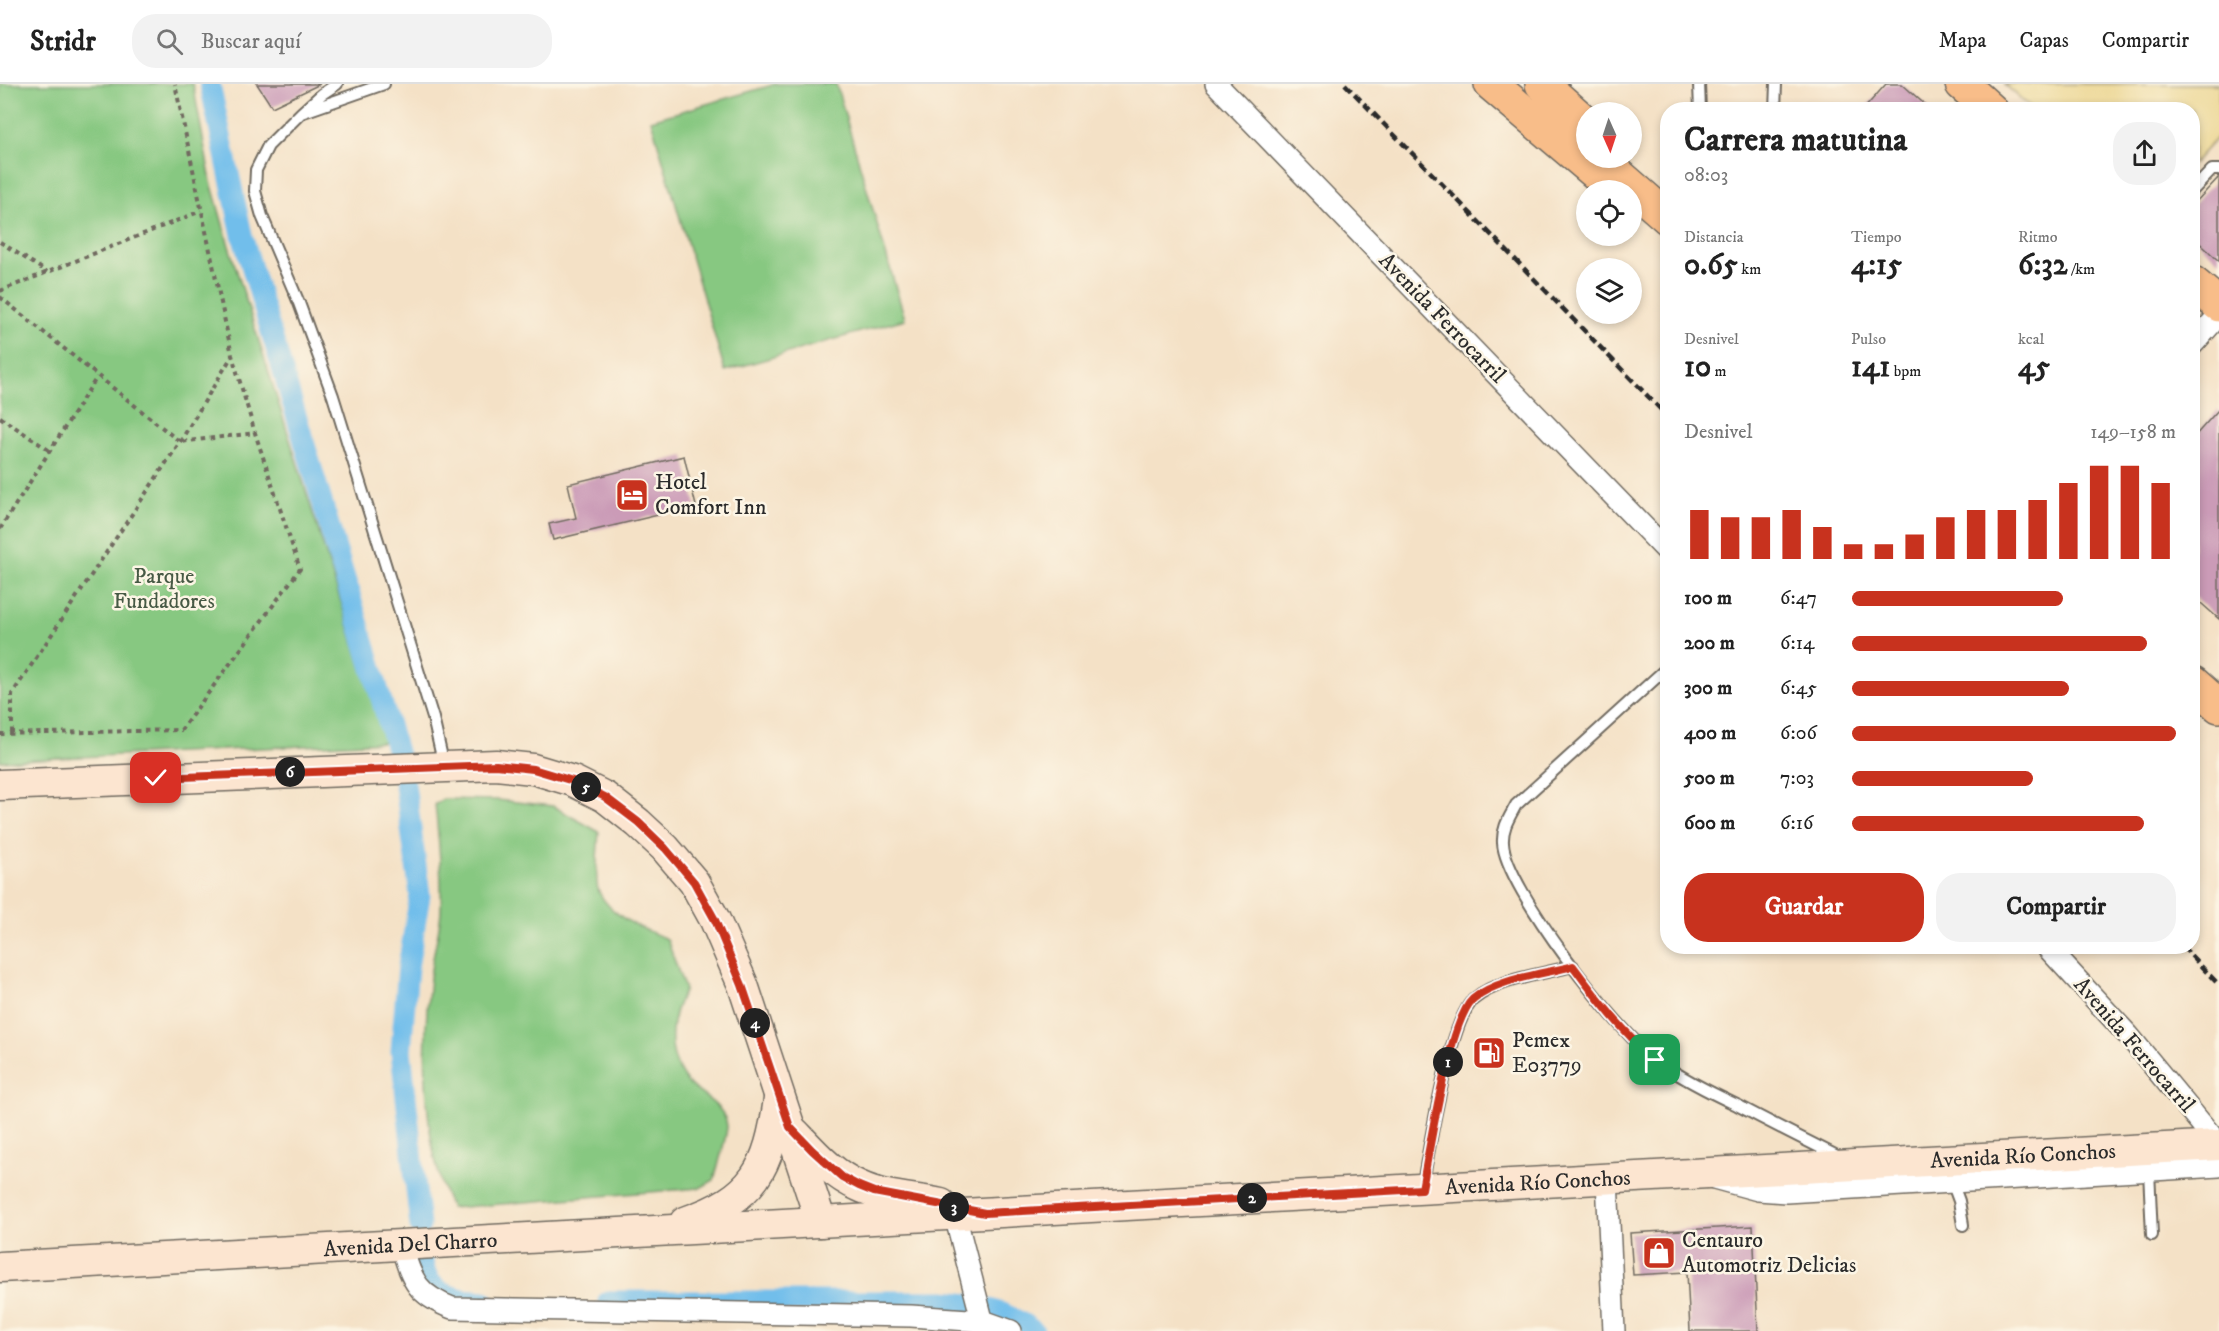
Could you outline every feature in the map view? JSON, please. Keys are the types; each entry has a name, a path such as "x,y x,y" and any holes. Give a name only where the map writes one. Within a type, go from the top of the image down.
{"main road":[{"path":"1491,84 1576,142"},
{"path":"1516,84 1576,136"},
{"path":"1542,84 1576,114"},
{"path":"1962,84 1982,102"},
{"path":"1612,168 1660,212"},
{"path":"1642,206 1660,214"},
{"path":"2200,289 2219,305"},
{"path":"2200,689 2219,706"},
{"path":"0,785 496,765 533,769 573,781 605,797 638,822 665,848 694,882 715,920 742,985 821,1222"},
{"path":"660,1230 707,1214 732,1200 749,1186 758,1175 768,1155 775,1131 780,1096"},
{"path":"790,1127 827,1165 859,1186 874,1192 985,1213"},
{"name":"Avenida Río Conchos","path":"821,1222 2219,1145"},
{"name":"Avenida Del Charro","path":"0,1267 821,1222"}],"street":[{"name":"Avenida Ferrocarril","path":"1216,84 1660,544"},
{"path":"2200,336 2219,315"},
{"name":"Avenida Ferrocarril","path":"2053,954 2128,1035 2219,1145"},
{"path":"1699,1174 1750,1188 1786,1192 2219,1166"},
{"path":"1607,1179 1614,1331"},
{"path":"955,1215 983,1324"},
{"path":"401,1245 408,1268 417,1286 425,1295 452,1308 911,1316 983,1324 1011,1331"}],"lane":[{"path":"337,84 322,94 268,146 256,170 255,191 262,216 299,303 333,396 433,718 444,766"},
{"path":"301,113 384,84"},
{"path":"1698,84 1699,102"},
{"path":"1775,102 1776,84"},
{"path":"2200,183 2212,170 2219,170"},
{"path":"1660,674 1516,805 1504,826 1503,843 1506,860 1545,928 1603,1006 1632,1040 1655,1060 1688,1080 1855,1165"},
{"path":"1422,1189 1448,1062 1466,1008 1473,999 1500,985 1573,966"},
{"path":"2149,1171 2152,1235"},
{"path":"1952,1182 1959,1201 1963,1225"}],"path":[{"path":"0,734 181,730 300,569 232,356 175,84"},
{"path":"0,291 201,211"},
{"path":"0,242 48,272"},
{"path":"0,297 180,442 255,433"},
{"path":"12,733 12,694 180,442 232,356"},
{"path":"0,529 98,377"},
{"path":"0,417 50,451"}],"green space":[{"name":"Parque Fundadores","path":"0,84 193,84 211,182 229,246 385,742 0,761"},
{"path":"776,84 836,84 905,319 725,371 651,120"},
{"path":"443,799 498,800 553,806 599,832 597,872 599,892 612,909 620,915 667,939 685,990 675,1012 672,1048 675,1060 687,1082 717,1106 725,1118 727,1131 714,1180 700,1188 451,1208 441,1183 434,1155 425,1064 427,1005 441,910 440,857 435,804"}],"sand":[{"path":"2004,84 2219,84 2219,135 2200,156 2200,102 2025,102"}],"building":[{"path":"257,84 320,84 272,107"},
{"path":"1886,84 1902,84 1922,102 1870,102"},
{"path":"2219,177 2219,261 2200,243 2200,197"},
{"path":"2219,409 2219,619 2200,602 2200,430"},
{"name":"Hotel Comfort Inn","path":"684,456 696,506 553,540 549,524 576,518 568,484"},
{"path":"1753,1226 1758,1331 1690,1331 1687,1272 1633,1275 1630,1233"}],"waterway":[{"path":"210,84 242,235 398,755 405,785 420,895 408,967 401,1051 420,1226"},
{"path":"423,1262 427,1276 437,1289 451,1296 484,1301"},
{"path":"608,1301 944,1301 992,1310 1014,1318 1034,1331"}],"railway":[{"path":"1345,84 1660,409"},
{"path":"2190,954 2219,985"}],"place":[{"name":"Hotel Comfort Inn","path":"632,495"},
{"name":"Pemex E03779","path":"1489,1053"},
{"name":"Centauro Automotriz Delicias","path":"1659,1253"}],"route":[{"path":"156,778 496,765 533,769 573,781 605,797 638,822 665,848 694,882 715,920 742,985 790,1127 827,1165 842,1177 859,1186 874,1192 985,1213 1422,1189 1439,1099 1457,1030 1466,1008 1473,999 1500,985 1573,966 1632,1040 1655,1060"}]}
